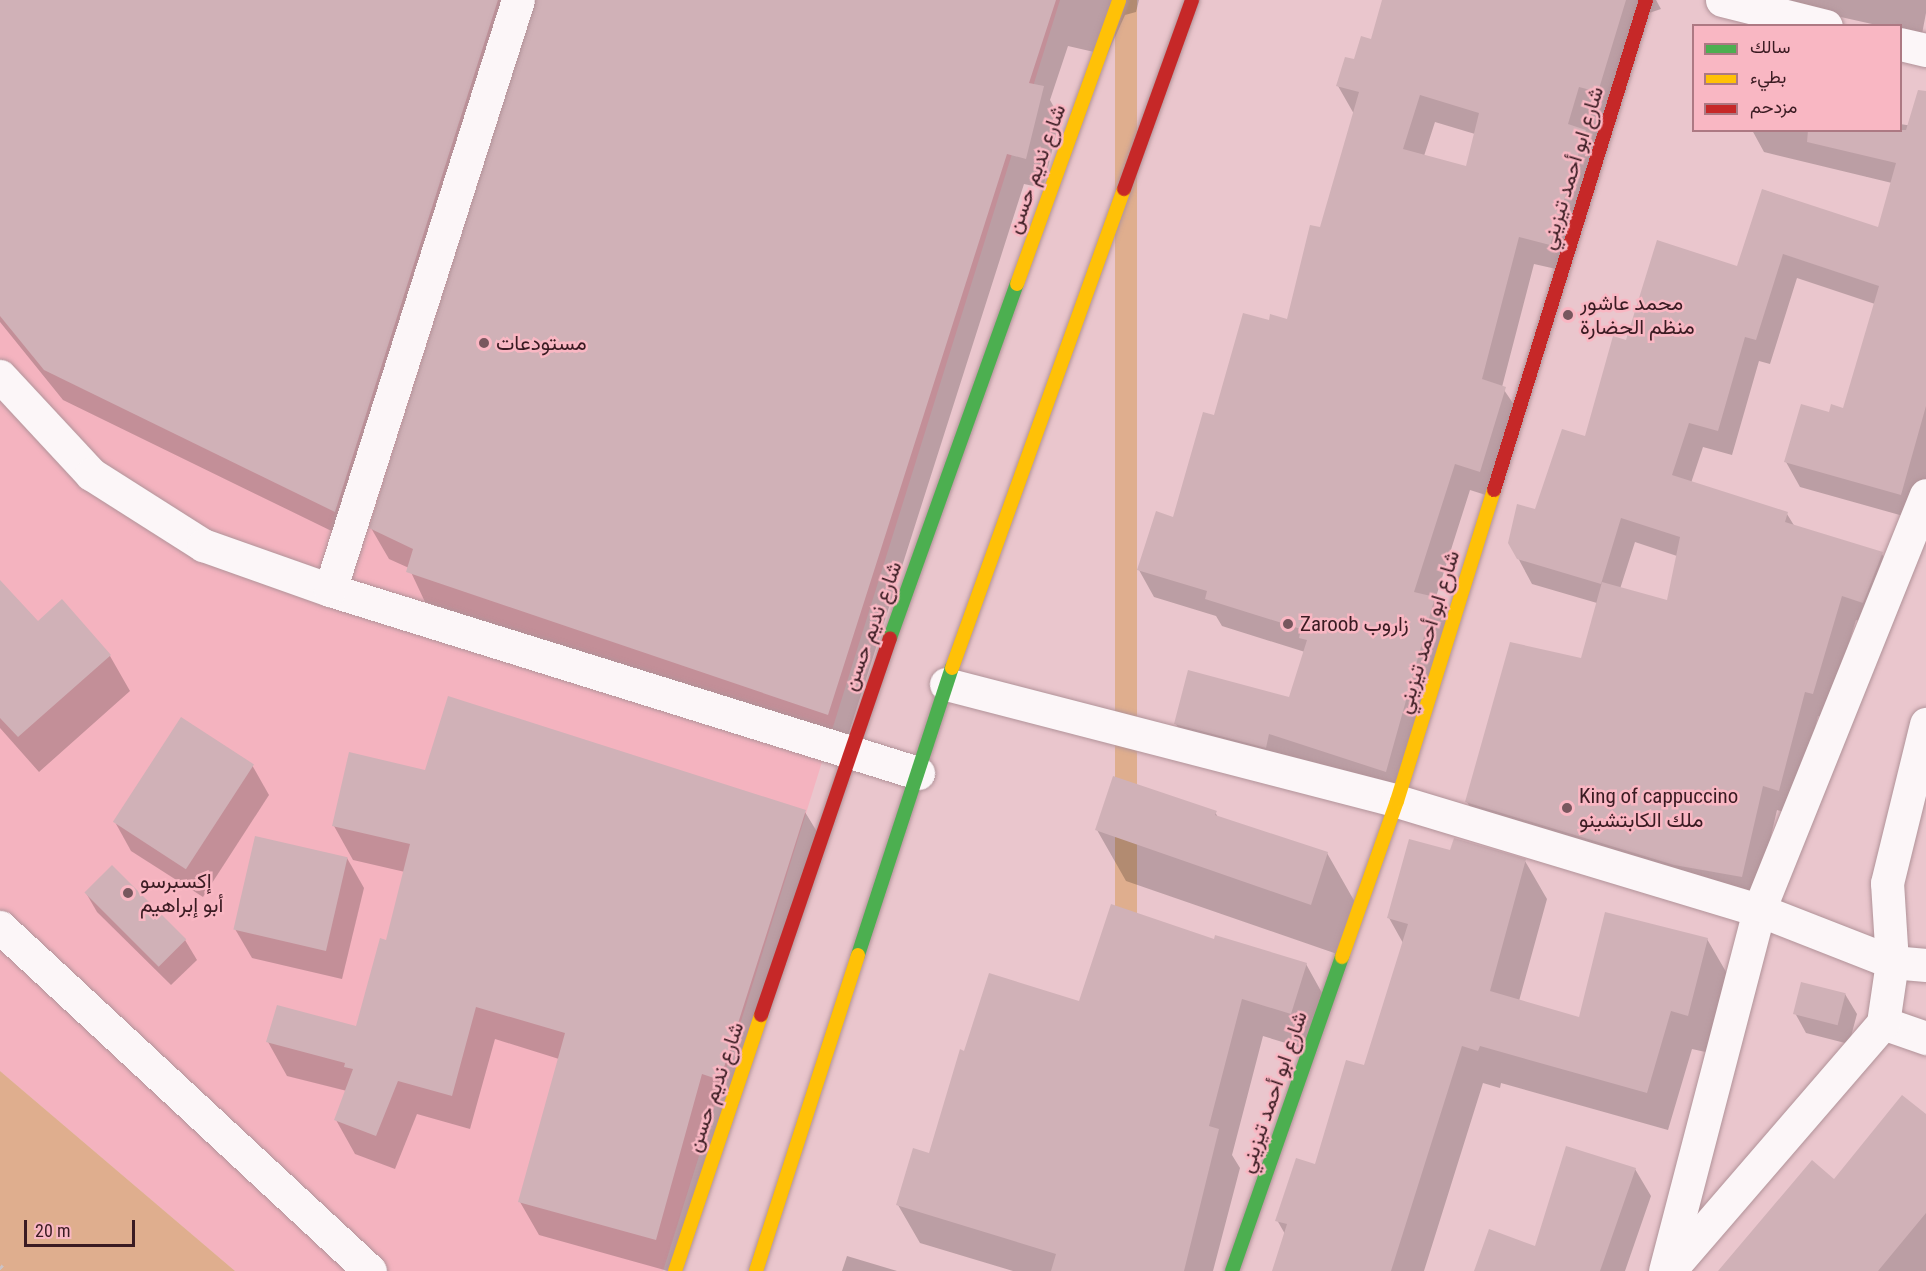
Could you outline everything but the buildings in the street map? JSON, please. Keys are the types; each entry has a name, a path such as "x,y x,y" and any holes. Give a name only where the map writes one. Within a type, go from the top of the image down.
{"main road":[{"name":"شارع نديم حسن","path":"675,1271 849,753 1119,0"},
{"path":"756,1271 946,684 1192,0"},
{"name":"شارع ابو أحمد تيزيني","path":"1233,1271 1398,801 1646,0"}],"street":[{"path":"330,590 518,0"},
{"path":"1722,0 1818,24"},
{"path":"1902,44 1926,50"},
{"path":"0,376 91,474 203,545 330,590 849,753 918,772"},
{"path":"1667,1271 1759,910 1926,495"},
{"path":"946,684 1398,801 1759,910 1892,962 1926,965"},
{"path":"1667,1271 1883,1023 1892,962 1887,883 1926,724"},
{"path":"0,927 370,1271"},
{"path":"1883,1023 1926,1038"}],"shaded area":[{"path":"0,0 1060,0 663,1271 235,1271 0,1071"},
{"path":"1115,0 1137,0 1137,1271 1115,1271"},
{"path":"0,1071 235,1271 0,1271"}],"railway":[{"path":"0,1266 6,1271"}],"traffic: fast":[{"path":"890,638 1017,284"},
{"path":"858,955 952,668"},
{"path":"1232,1271 1342,957"}],"traffic: slow":[{"path":"1017,284 1119,0"},
{"path":"952,668 1124,189"},
{"path":"1342,957 1397,801 1494,490"},
{"path":"756,1271 858,955"},
{"path":"675,1271 761,1015"}],"traffic: jam":[{"path":"1124,189 1192,0"},
{"path":"1494,490 1646,0"},
{"path":"761,1015 890,638"}],"place":[{"name":"محمد عاشور منظم الحضارة","path":"1568,315"},
{"name":"مستودعات","path":"484,343"},
{"name":"Zaroob زاروب","path":"1288,624"},
{"name":"King of cappuccino ملك الكابتشينو","path":"1567,808"},
{"name":"إكسبرسو أبو إبراهيم","path":"128,893"}]}
